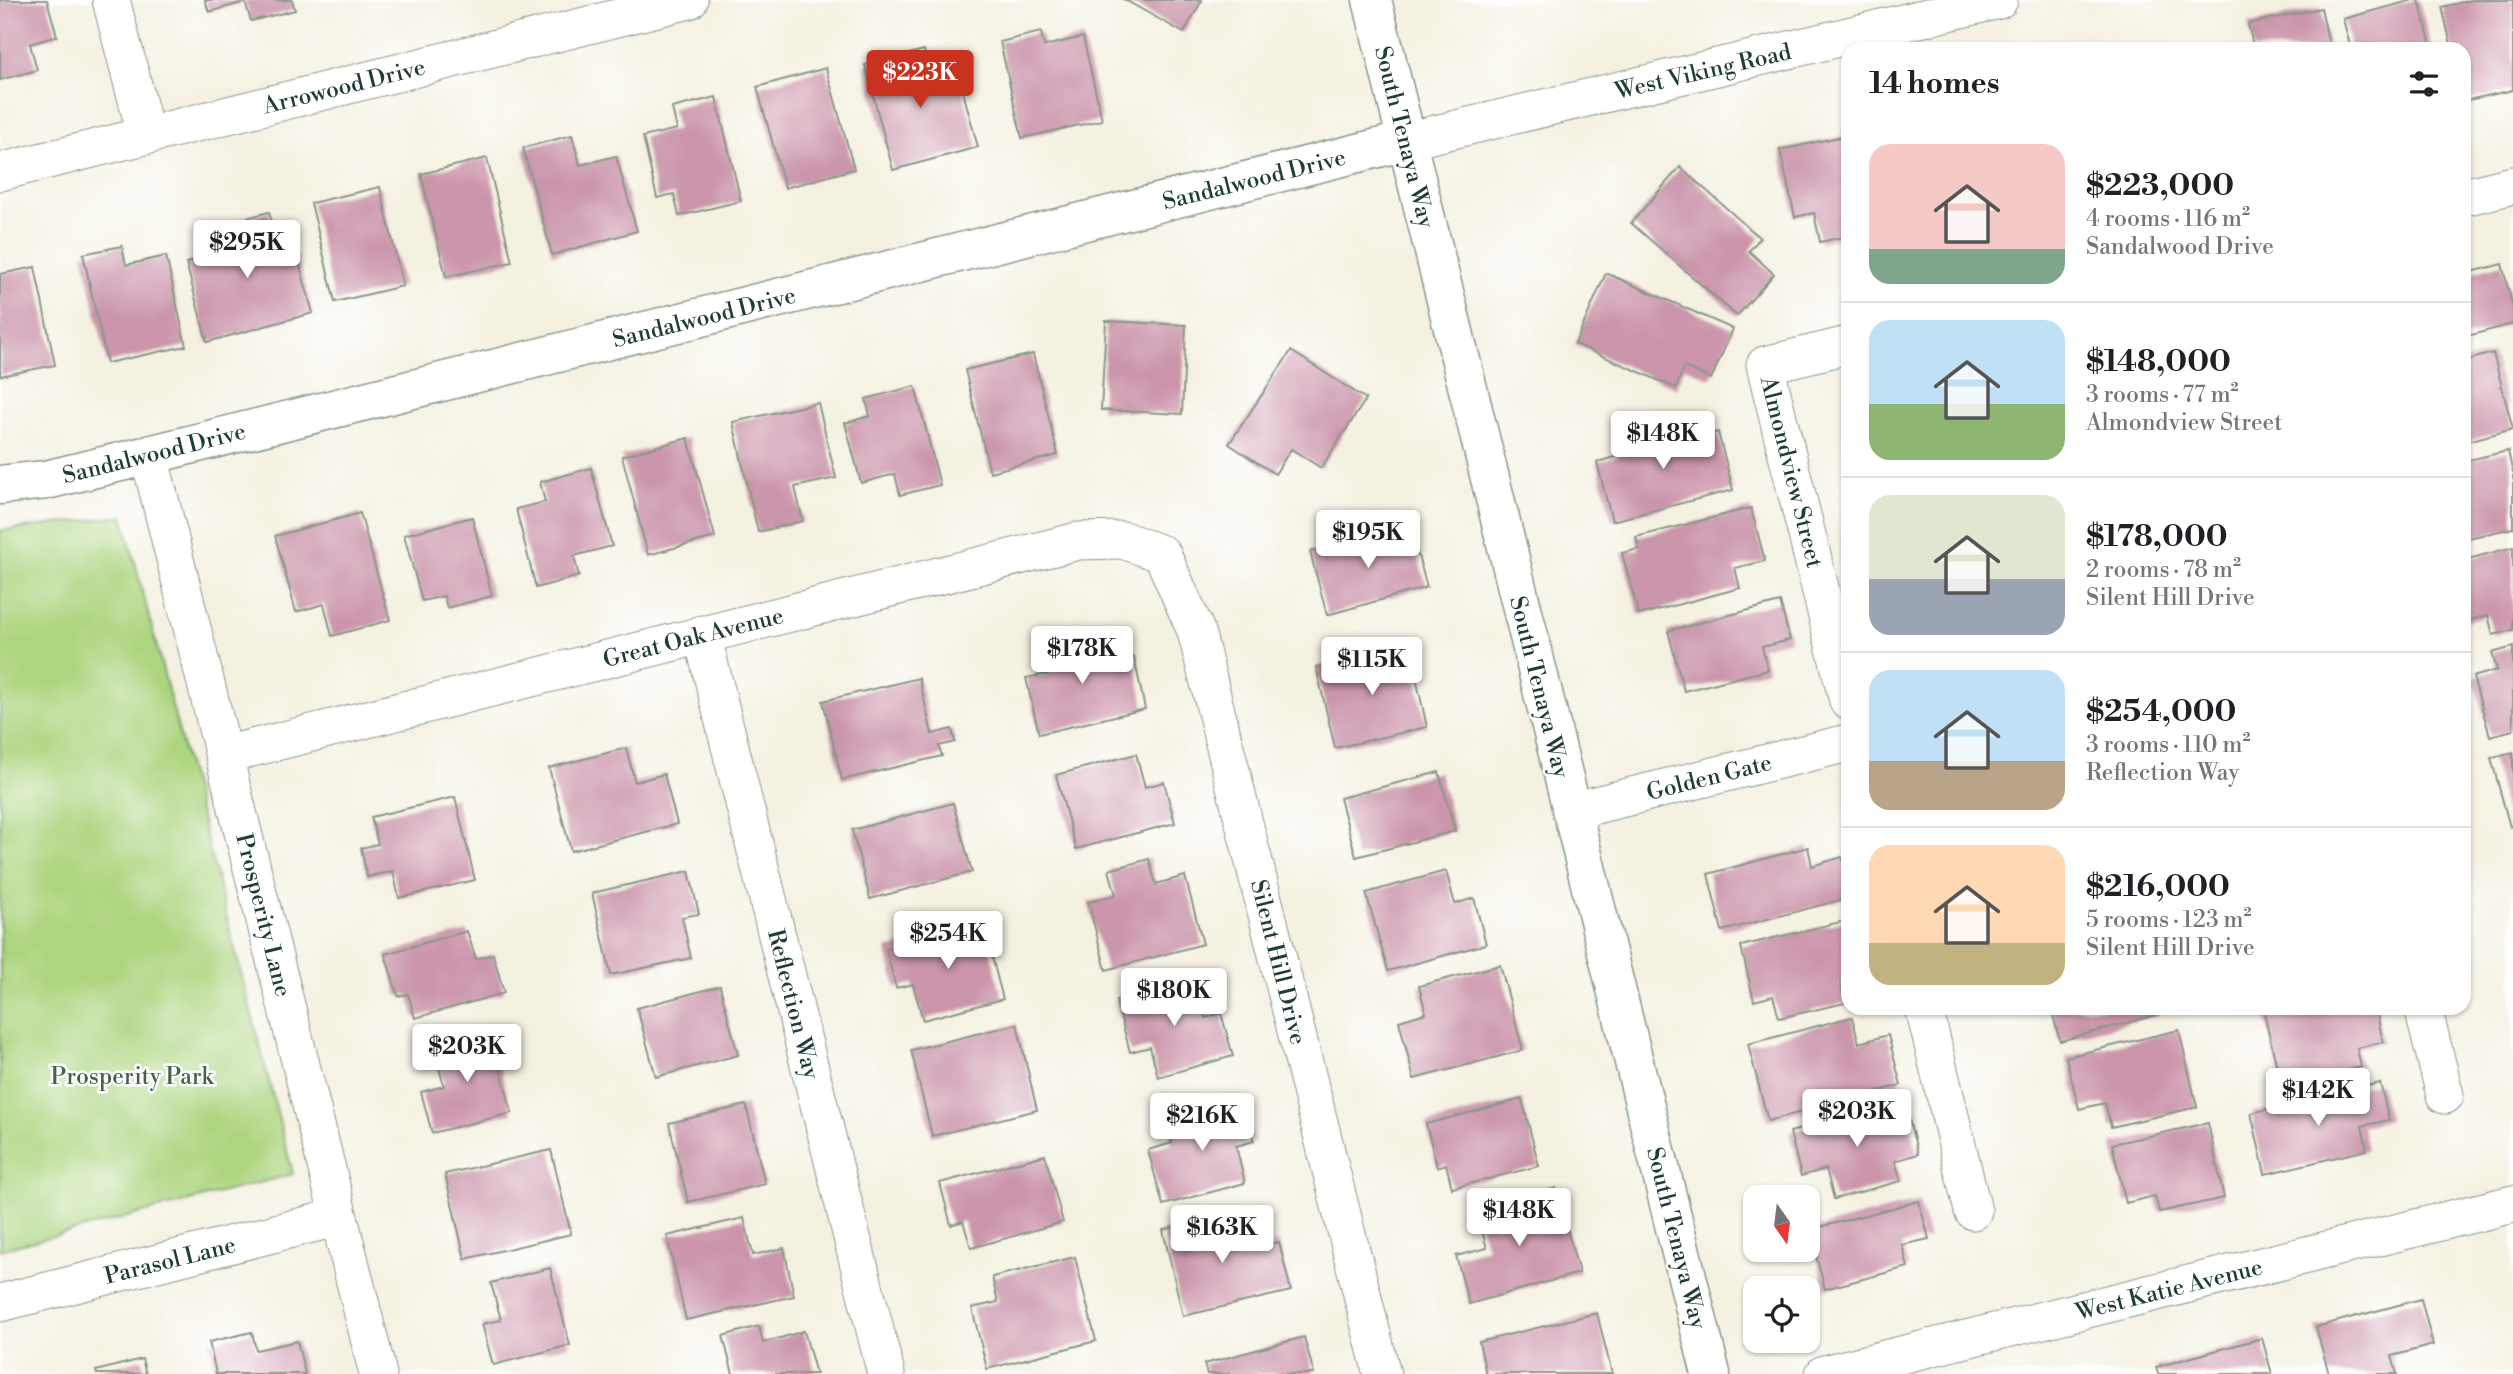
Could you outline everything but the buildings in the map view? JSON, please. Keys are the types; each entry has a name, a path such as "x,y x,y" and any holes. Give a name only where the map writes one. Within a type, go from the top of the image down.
{"street":[{"path":"111,0 146,135"},
{"name":"Arrowood Drive","path":"0,172 689,0"},
{"name":"South Tenaya Way","path":"1372,0 1711,1374"},
{"name":"West Viking Road","path":"1406,141 1999,0"},
{"name":"Sandalwood Drive","path":"0,485 46,480 149,455 1406,141"},
{"path":"2471,195 2513,185"},
{"name":"Almondview Street","path":"1841,347 1765,365 1841,673"},
{"name":"Prosperity Lane","path":"149,455 378,1374"},
{"name":"Great Oak Avenue","path":"224,755 1078,541 1123,540 1162,554"},
{"name":"Silent Hill Drive","path":"1162,554 1196,631 1382,1374"},
{"name":"Reflection Way","path":"702,634 886,1374"},
{"name":"Golden Gate","path":"1571,811 1841,745"},
{"path":"1925,1015 1973,1211"},
{"path":"2425,1015 2445,1095"},
{"name":"West Katie Avenue","path":"1824,1374 2513,1204"},
{"name":"Parasol Lane","path":"0,1303 339,1217"}],"green space":[{"name":"Prosperity Park","path":"123,516 293,1174 0,1250 0,531"}]}
